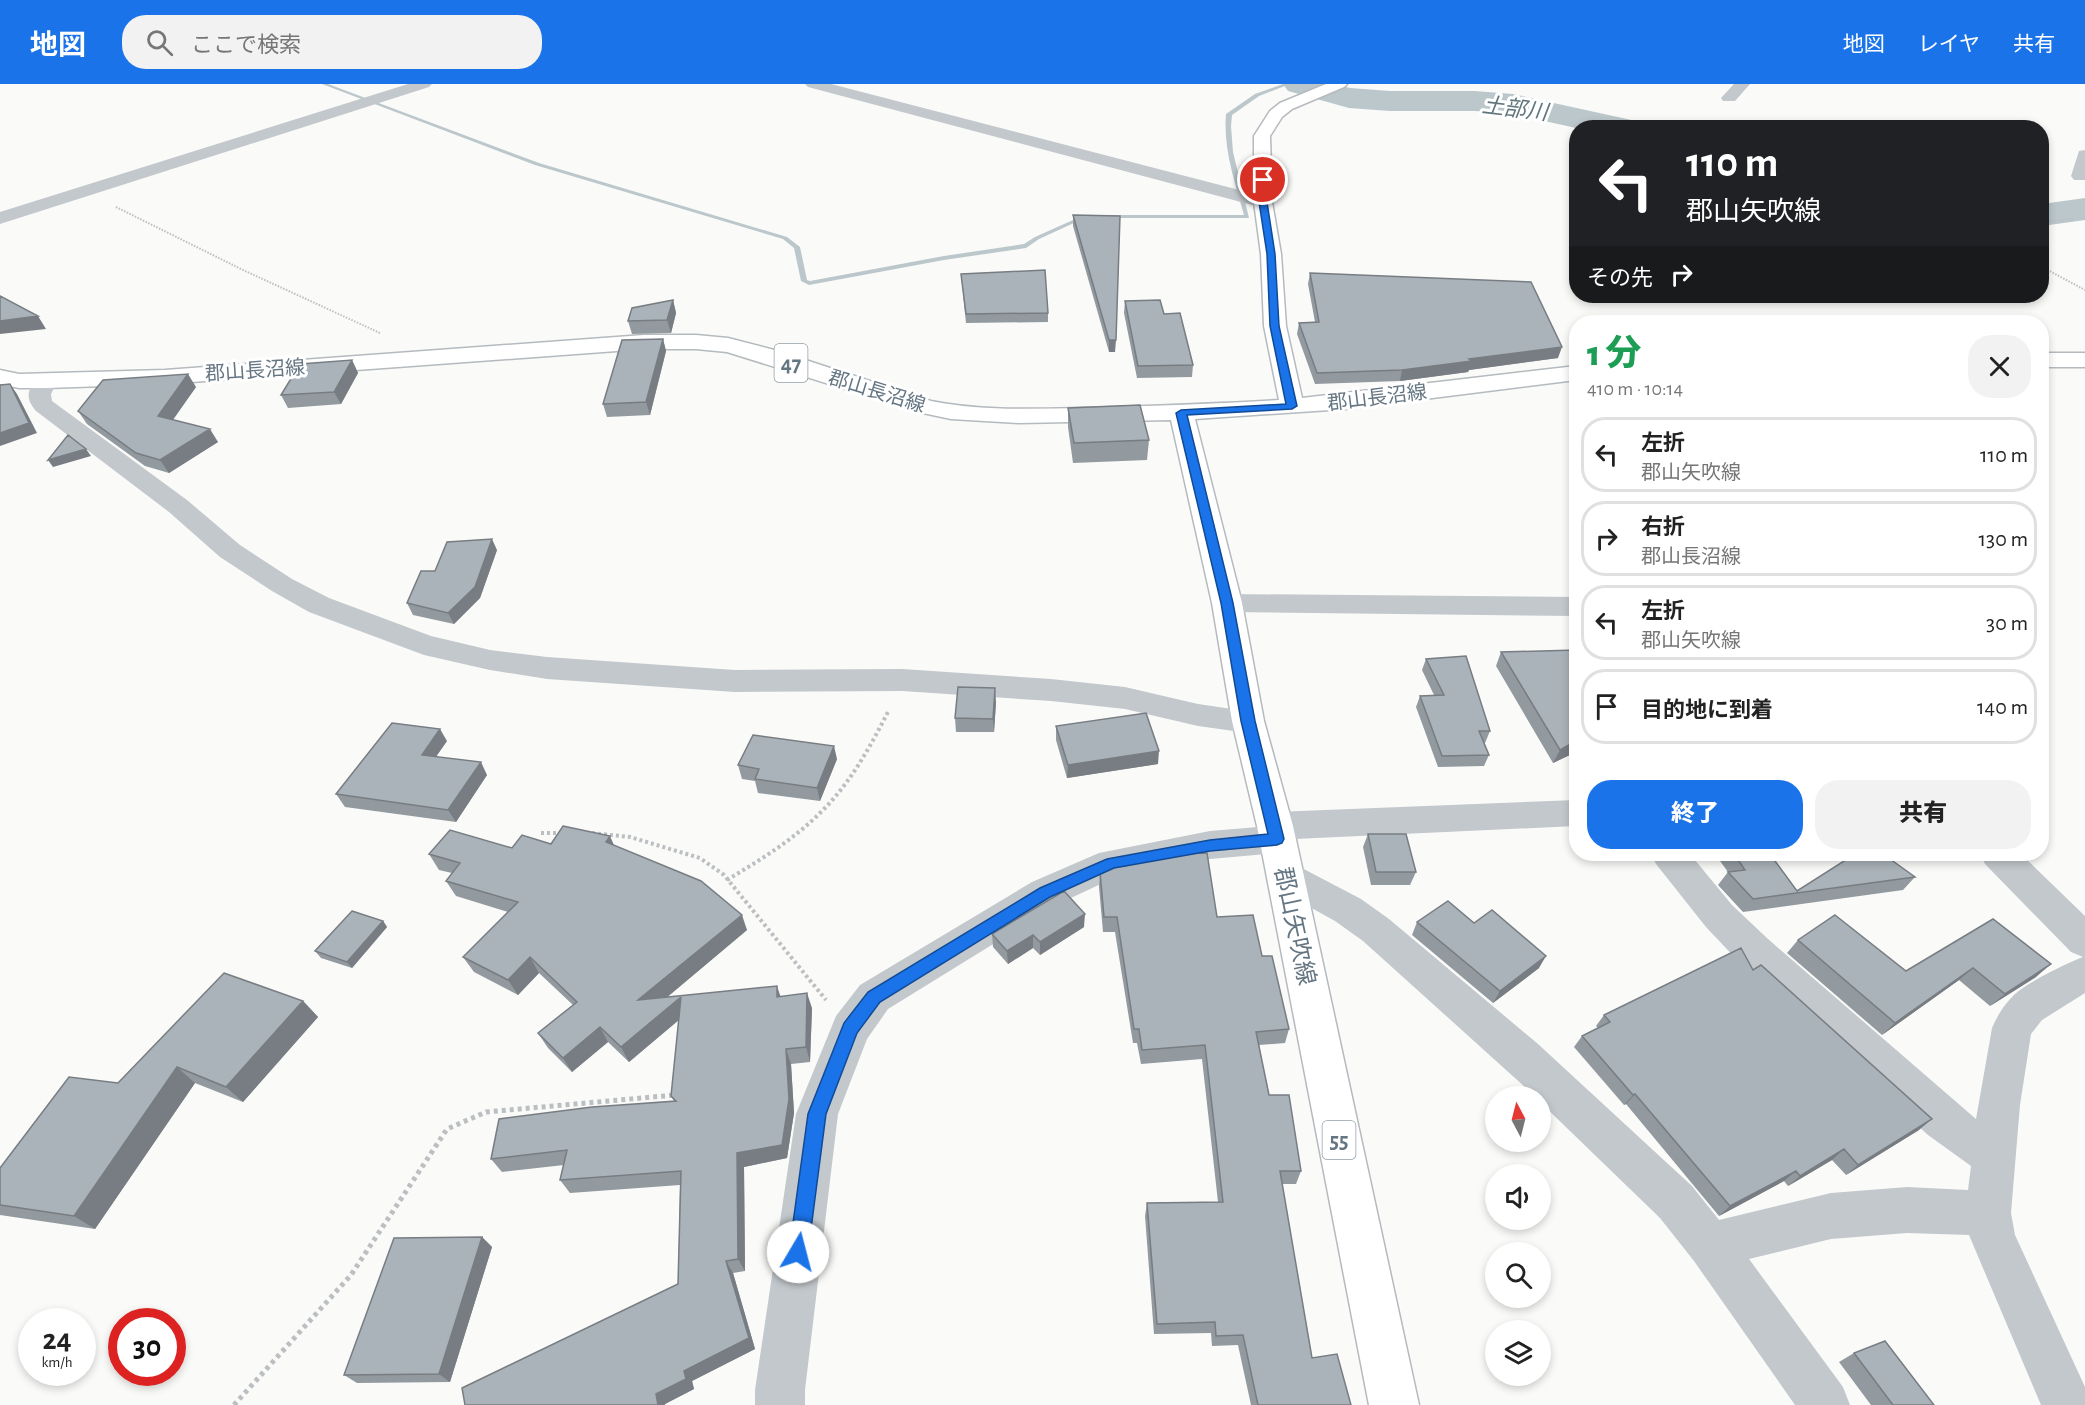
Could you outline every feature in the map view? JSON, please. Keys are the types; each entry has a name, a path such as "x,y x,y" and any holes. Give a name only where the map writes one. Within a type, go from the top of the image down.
{"main road":[{"path":"1292,406 1275,326 1271,254 1263,202 1262,136 1276,114 1286,106 1339,84"},
{"name":"郡山長沼線","path":"0,377 19,381 46,381 165,376 644,342 696,342 756,352 906,402 951,412 1046,417 1181,413 1345,402 1569,375"},
{"path":"2049,360 2085,360"},
{"name":"郡山矢吹線","path":"1181,413 1227,603 1248,721 1279,847 1394,1405"}],"street":[{"path":"0,218 424,84"},
{"path":"813,84 1263,202"},
{"path":"1729,98 1742,84"},
{"path":"2080,176 2085,155"},
{"path":"46,381 38,393 39,400 44,406 178,506 230,551 319,605 424,645 490,660 547,668 735,681 902,680 996,685 1125,698 1198,715 1248,721"},
{"path":"1227,603 1569,607"},
{"path":"780,1405 780,1390 817,1114 850,1029 874,997 897,981 1069,880 1132,858 1210,845 1279,847 1569,814"},
{"path":"1279,847 1348,910 1376,930 1523,1057 1676,1202 1710,1245 1825,1405"},
{"path":"1675,861 1719,916 1754,951 1943,1120 1974,1144 1994,1155"},
{"path":"2005,861 2085,941"},
{"path":"2067,1405 2000,1256 1993,1238 1988,1213 1999,1105 2012,1028 2028,1007 2085,973"},
{"path":"1710,1245 1831,1216 1907,1210 1988,1213"}],"path":[{"path":"86,192 243,270 370,327 408,347 418,358"},
{"path":"2049,221 2074,219"},
{"path":"2049,271 2085,290"},
{"path":"727,880 803,829 830,803 870,749 900,690 902,680"},
{"path":"541,833 571,832"},
{"path":"581,832 630,837 700,858 724,875 820,994 840,1012 856,1020"},
{"path":"234,1405 351,1275 447,1129 486,1112 687,1094"}],"building":[{"path":"1073,215 1120,216 1116,340 1109,340"},
{"path":"1045,270 1048,313 966,314 961,274"},
{"path":"1310,273 1531,282 1562,347 1402,370 1317,373 1299,323 1319,322"},
{"path":"0,296 38,316 0,321"},
{"path":"673,300 667,320 628,321 632,308"},
{"path":"1160,300 1164,314 1180,313 1193,365 1138,366 1125,301"},
{"path":"663,339 646,402 603,404 622,340"},
{"path":"352,360 334,392 281,395 300,364"},
{"path":"188,374 158,416 210,429 160,460 136,453 78,411 103,380"},
{"path":"10,384 29,423 0,433 0,385"},
{"path":"1140,405 1149,440 1074,443 1068,408"},
{"path":"68,435 86,449 48,460"},
{"path":"492,539 475,587 448,613 407,603 421,571 435,571 447,542"},
{"path":"1569,650 1569,745 1560,750 1501,652"},
{"path":"1466,656 1490,731 1479,731 1489,755 1442,756 1420,696 1444,695 1426,659"},
{"path":"958,687 995,688 993,719 955,718"},
{"path":"1146,713 1159,751 1068,765 1056,726"},
{"path":"392,723 440,729 422,755 481,762 448,810 336,794"},
{"path":"753,735 834,746 817,788 755,779 759,769 738,765"},
{"path":"563,826 610,836 606,842 701,881 742,915 638,1000 777,986 777,997 807,993 806,1047 786,1049 789,1099 782,1145 737,1153 738,1259 726,1261 749,1338 684,1371 686,1379 656,1394 658,1405 465,1405 462,1388 678,1284 681,1171 560,1180 567,1150 491,1159 499,1119 592,1107 676,1101 671,1096 681,997 621,1047 600,1027 563,1058 538,1033 577,1002 530,957 508,980 463,957 518,902 446,881 460,863 429,854 450,830 512,848 522,835 551,844"},
{"path":"1368,834 1406,834 1416,872 1376,872"},
{"path":"1207,853 1217,917 1253,915 1262,956 1272,956 1289,1029 1256,1032 1269,1095 1289,1095 1301,1171 1280,1171 1312,1358 1337,1354 1351,1405 1258,1405 1243,1335 1216,1336 1215,1322 1157,1324 1147,1203 1223,1202 1205,1045 1142,1050 1139,1029 1134,1029 1117,917 1104,917 1100,872 1112,866 1125,866 1125,862 1169,854"},
{"path":"1739,861 1775,861 1797,891 1844,861 1893,861 1915,877 1753,899 1728,872 1745,870"},
{"path":"1064,891 1085,914 1040,942 1033,935 1007,951 992,934"},
{"path":"1448,901 1474,923 1492,910 1546,956 1500,991 1417,922"},
{"path":"352,911 383,921 347,962 315,951"},
{"path":"1835,915 1906,971 1993,919 2051,964 2005,994 1973,968 1895,1023 1798,940"},
{"path":"1741,948 1753,970 1761,965 1932,1119 1858,1165 1844,1149 1800,1176 1796,1171 1730,1206 1635,1094 1633,1095 1582,1036 1610,1022 1604,1015"},
{"path":"224,973 303,1001 226,1087 177,1067 74,1216 0,1205 0,1168 69,1077 118,1083"},
{"path":"482,1237 439,1374 344,1375 394,1238"},
{"path":"1885,1341 1934,1405 1893,1405 1854,1353"}],"waterway":[{"path":"324,84 537,164 785,238 797,247 804,281 809,283 944,258 1026,246 1037,238 1084,217"},
{"path":"1106,217 1247,217 1230,152 1229,114 1257,95 1288,84"},
{"name":"土部川","path":"1299,84 1349,98 1513,104 1587,120"},
{"name":"土部川","path":"2049,214 2085,209"}],"route":[{"path":"798,1252 817,1114 850,1029 874,997 1045,892 1112,863 1210,845 1277,839 1248,721 1227,603 1181,413 1292,406 1275,326 1271,254 1263,202 1263,180"}]}
